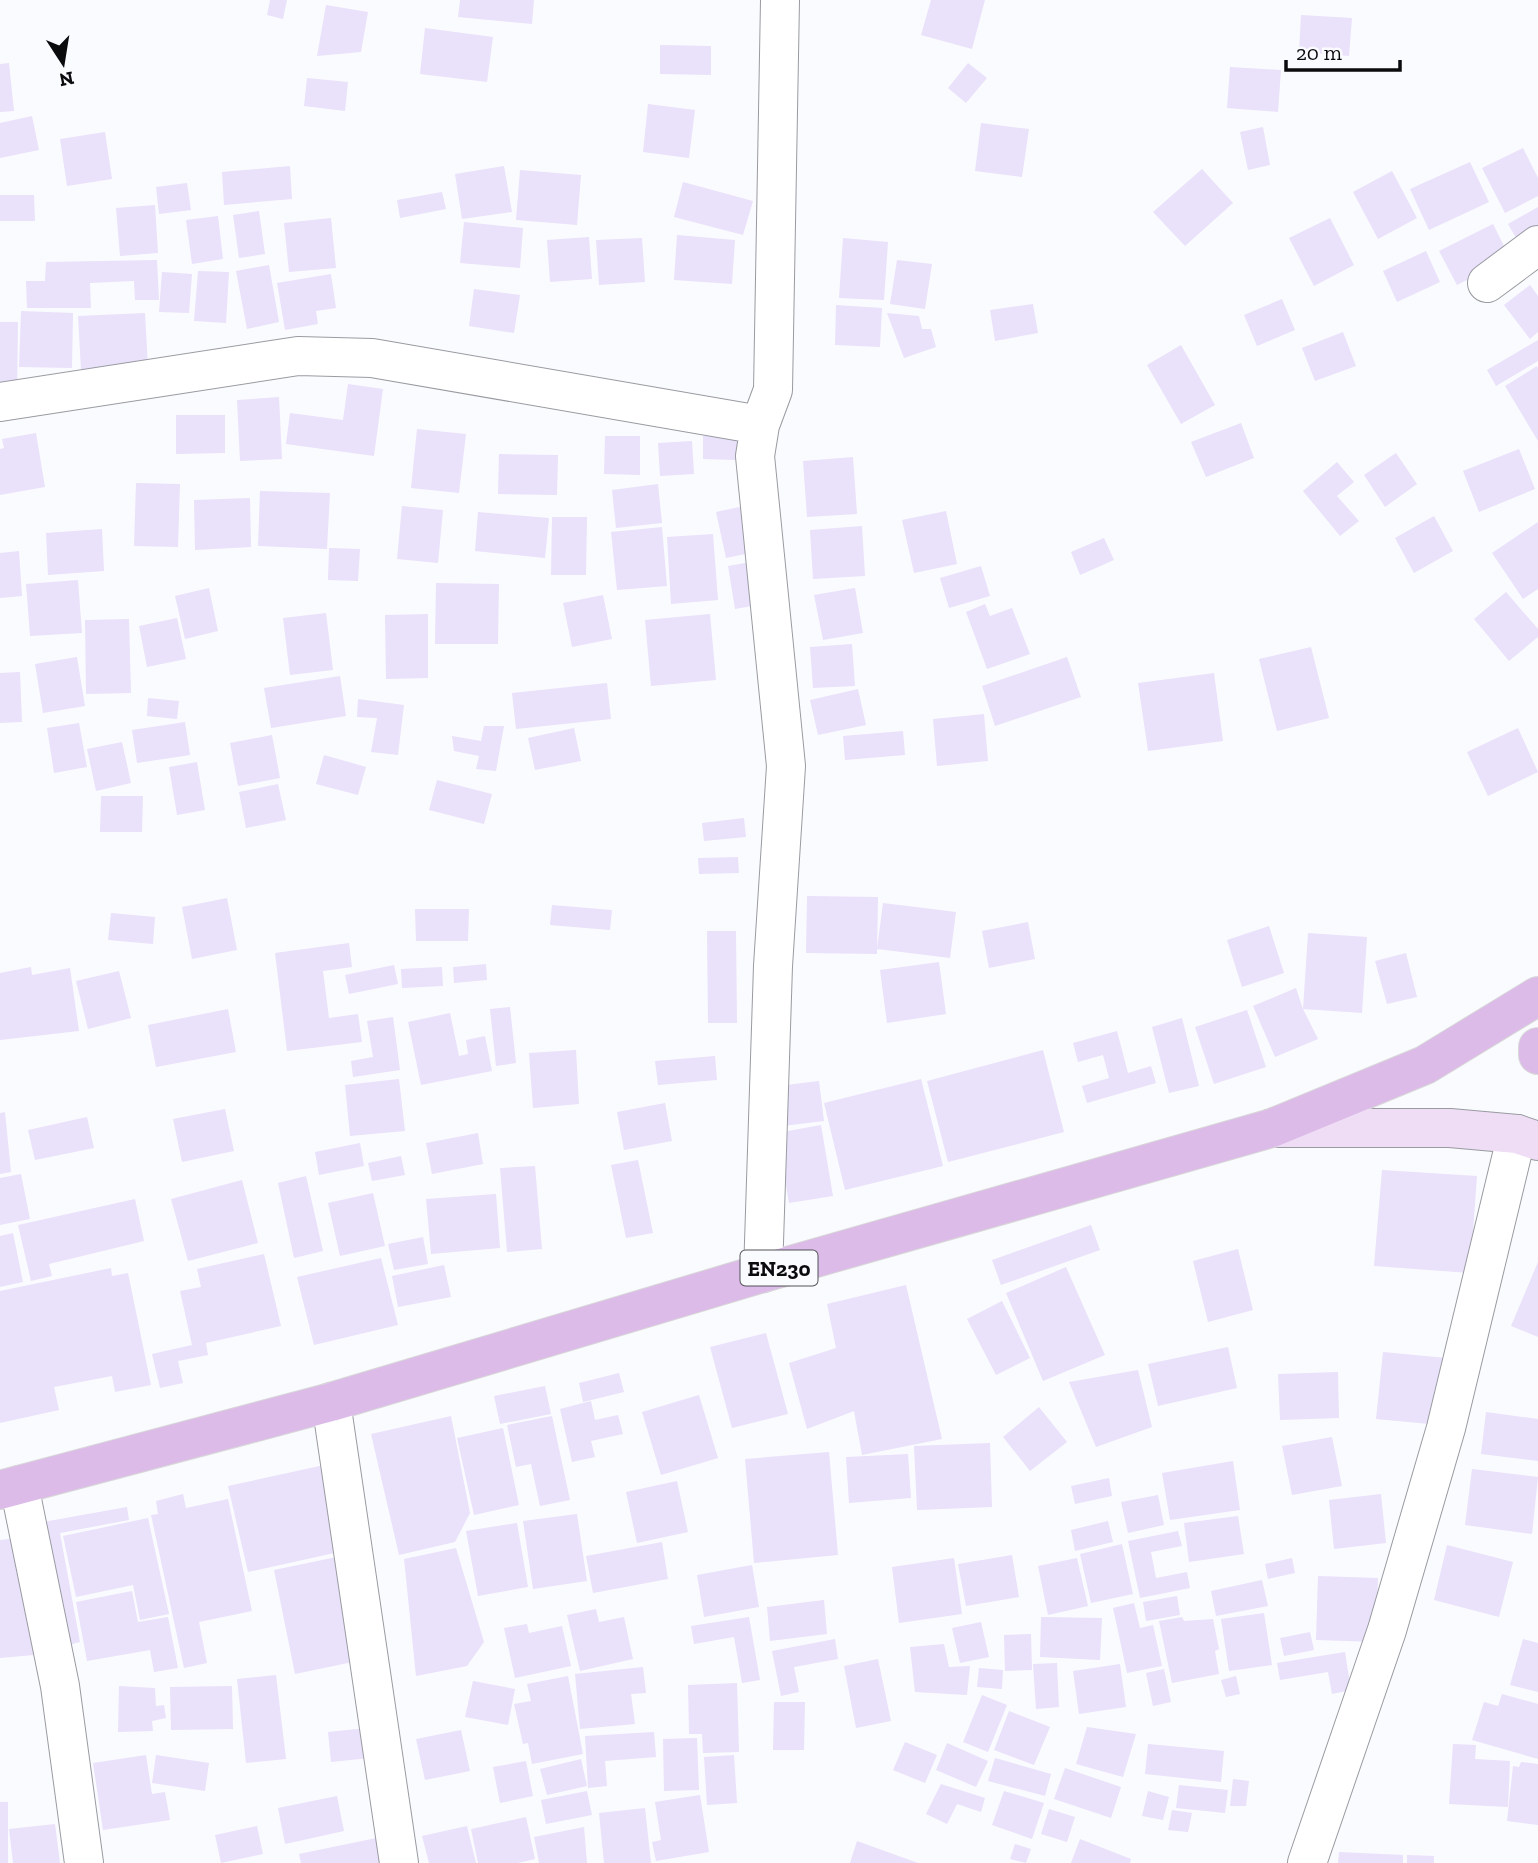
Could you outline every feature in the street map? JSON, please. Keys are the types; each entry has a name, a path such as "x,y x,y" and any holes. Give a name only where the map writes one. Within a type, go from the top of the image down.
{"main road":[{"name":"EN230","path":"10,1488 331,1402 763,1273 1272,1128 1425,1065 1538,996"},
{"path":"1538,1047 1538,1055"},
{"path":"1272,1128 1450,1129 1528,1137"}],"street":[{"path":"763,1273 773,966 786,766 755,456 760,425 773,390 780,0"},
{"path":"1487,283 1538,245"},
{"path":"0,402 298,356 372,358 760,425"},
{"path":"1307,1863 1387,1630 1528,1137"},
{"path":"331,1402 399,1863"},
{"path":"10,1488 60,1686 84,1863"}],"building":[{"path":"270,0 287,0 283,19 267,15"},
{"path":"460,0 534,0 532,24 458,17"},
{"path":"931,0 985,0 972,49 921,35"},
{"path":"326,5 368,12 361,52 317,56"},
{"path":"1301,15 1352,18 1349,56 1299,52"},
{"path":"425,28 493,37 487,82 420,74"},
{"path":"660,45 711,46 711,75 660,74"},
{"path":"9,63 14,111 0,112 0,64"},
{"path":"968,63 987,78 966,103 948,88"},
{"path":"1230,67 1281,70 1278,112 1227,108"},
{"path":"307,78 348,82 345,111 304,106"},
{"path":"648,104 695,110 689,158 643,152"},
{"path":"32,116 39,150 0,158 0,123"},
{"path":"981,123 1029,129 1022,177 975,171"},
{"path":"1263,127 1270,165 1248,170 1240,132"},
{"path":"105,132 112,179 67,186 60,139"},
{"path":"1523,148 1538,178 1538,196 1505,213 1482,168"},
{"path":"1470,162 1489,202 1429,230 1410,189"},
{"path":"290,166 292,199 224,205 222,172"},
{"path":"504,166 512,212 462,219 455,174"},
{"path":"1202,169 1233,203 1185,246 1153,212"},
{"path":"520,170 581,175 577,225 516,220"},
{"path":"1392,171 1417,218 1378,239 1353,192"},
{"path":"683,182 753,201 743,235 674,217"},
{"path":"187,183 191,210 159,214 156,187"},
{"path":"442,192 446,209 400,218 397,200"},
{"path":"0,195 34,195 35,221 0,221"},
{"path":"155,205 158,253 120,256 116,208"},
{"path":"1538,207 1538,242 1523,250 1508,224"},
{"path":"259,211 265,254 239,258 233,215"},
{"path":"218,216 223,259 192,264 186,220"},
{"path":"331,218 336,268 289,272 284,223"},
{"path":"1330,218 1354,265 1314,286 1289,238"},
{"path":"464,222 523,228 520,268 460,263"},
{"path":"1493,224 1510,258 1457,285 1439,251"},
{"path":"677,235 735,240 732,284 674,280"},
{"path":"589,237 592,279 550,282 547,240"},
{"path":"642,238 645,282 599,285 596,240"},
{"path":"843,238 888,242 884,300 839,298"},
{"path":"1426,251 1440,282 1397,302 1383,271"},
{"path":"157,260 159,300 135,300 134,281 90,283 91,308 27,308 26,281 45,281 46,262"},
{"path":"897,260 932,264 925,309 890,304"},
{"path":"269,265 279,322 247,329 236,271"},
{"path":"198,271 229,272 226,323 194,321"},
{"path":"162,272 192,274 189,313 159,312"},
{"path":"331,274 336,308 316,311 318,324 285,330 277,283"},
{"path":"1530,285 1538,296 1538,332 1530,339 1504,305"},
{"path":"474,289 520,295 514,333 469,326"},
{"path":"1282,299 1295,330 1257,346 1244,315"},
{"path":"1033,304 1038,333 995,341 990,310"},
{"path":"836,305 882,308 880,347 835,345"},
{"path":"21,311 73,313 72,368 19,367"},
{"path":"145,313 148,367 81,370 78,316"},
{"path":"887,313 919,316 922,329 931,329 936,347 904,358"},
{"path":"0,322 18,322 17,395 0,395"},
{"path":"1343,332 1356,366 1315,381 1302,348"},
{"path":"1538,340 1538,361 1496,386 1487,370"},
{"path":"1181,345 1215,405 1181,424 1147,365"},
{"path":"1537,366 1538,369 1538,441 1505,386"},
{"path":"348,384 383,389 374,456 286,444 290,413 343,420"},
{"path":"279,397 282,459 240,461 237,400"},
{"path":"176,415 225,415 225,453 176,454"},
{"path":"1241,423 1254,458 1206,477 1191,442"},
{"path":"417,429 466,434 459,493 411,488"},
{"path":"36,433 45,487 0,495 0,449 4,448 2,439"},
{"path":"605,436 640,436 640,475 604,474"},
{"path":"703,436 737,436 737,460 703,459"},
{"path":"692,441 694,474 660,476 658,443"},
{"path":"1519,449 1535,489 1479,512 1463,471"},
{"path":"1396,453 1417,484 1385,507 1364,475"},
{"path":"499,454 558,455 557,495 498,494"},
{"path":"853,457 857,514 807,517 803,461"},
{"path":"1337,462 1354,482 1337,496 1359,521 1340,536 1303,491"},
{"path":"136,483 180,484 178,547 134,546"},
{"path":"658,484 662,523 616,528 612,490"},
{"path":"260,491 330,493 327,549 258,546"},
{"path":"250,498 251,547 195,550 194,500"},
{"path":"749,505 760,551 726,558 716,512"},
{"path":"402,506 443,510 438,563 397,559"},
{"path":"946,511 957,564 914,573 902,520"},
{"path":"478,512 549,518 545,558 475,551"},
{"path":"1434,516 1453,551 1414,573 1395,538"},
{"path":"552,517 587,517 586,575 551,575"},
{"path":"1538,522 1538,589 1523,599 1492,553"},
{"path":"862,526 865,576 813,579 810,530"},
{"path":"662,527 667,586 617,590 611,532"},
{"path":"102,529 104,571 48,575 46,533"},
{"path":"713,534 718,600 671,604 667,537"},
{"path":"1104,538 1114,560 1080,575 1071,552"},
{"path":"329,548 360,549 358,581 328,580"},
{"path":"19,551 22,596 0,598 0,553"},
{"path":"762,560 769,603 735,609 728,566"},
{"path":"981,566 990,596 949,608 940,578"},
{"path":"78,580 82,633 30,636 26,584"},
{"path":"436,583 499,584 498,644 435,644"},
{"path":"209,588 218,631 185,639 175,596"},
{"path":"855,588 863,633 823,640 814,595"},
{"path":"1506,592 1538,629 1538,637 1509,661 1474,619"},
{"path":"603,595 612,639 572,647 563,603"},
{"path":"985,604 990,616 1012,608 1030,654 987,669 966,612"},
{"path":"326,613 333,670 290,675 283,618"},
{"path":"428,614 428,678 386,679 385,615"},
{"path":"710,614 716,680 651,686 645,620"},
{"path":"177,618 186,659 147,667 139,626"},
{"path":"129,619 131,693 86,694 85,620"},
{"path":"852,644 855,686 813,688 810,647"},
{"path":"1311,647 1329,718 1277,731 1259,659"},
{"path":"77,657 85,706 43,713 35,664"},
{"path":"1067,657 1081,697 995,726 982,686"},
{"path":"20,672 22,722 0,723 0,673"},
{"path":"1214,673 1223,741 1148,751 1138,683"},
{"path":"340,676 346,716 271,728 264,688"},
{"path":"607,683 611,719 516,729 512,693"},
{"path":"858,689 866,725 818,735 810,700"},
{"path":"148,698 179,701 177,719 147,716"},
{"path":"358,699 404,705 398,755 371,752 377,718 357,717"},
{"path":"984,714 988,761 937,766 933,719"},
{"path":"185,722 190,755 137,763 132,730"},
{"path":"79,723 87,767 54,773 47,728"},
{"path":"484,726 504,726 496,771 476,769 479,756 454,751 452,736 481,741"},
{"path":"574,728 581,761 535,770 528,738"},
{"path":"1518,728 1538,772 1488,796 1467,752"},
{"path":"903,731 905,755 845,760 843,736"},
{"path":"272,735 280,778 238,786 230,743"},
{"path":"122,742 131,783 96,791 87,749"},
{"path":"324,755 366,767 358,795 316,784"},
{"path":"197,762 205,810 177,815 169,767"},
{"path":"437,780 492,794 484,824 429,810"},
{"path":"278,784 286,820 246,828 239,792"},
{"path":"101,796 143,796 142,832 100,832"},
{"path":"744,818 746,837 704,841 702,823"},
{"path":"738,857 739,873 699,874 698,858"},
{"path":"807,896 878,897 877,954 806,953"},
{"path":"227,898 237,950 192,959 182,907"},
{"path":"883,903 956,912 950,958 877,949"},
{"path":"552,905 612,910 610,930 550,925"},
{"path":"415,909 469,909 468,941 416,941"},
{"path":"111,913 155,917 153,944 108,940"},
{"path":"1028,922 1035,959 989,968 982,931"},
{"path":"1269,926 1284,973 1242,987 1227,940"},
{"path":"707,931 736,931 737,1023 708,1023"},
{"path":"1308,933 1367,937 1362,1013 1303,1009"},
{"path":"349,943 352,967 323,971 329,1018 358,1014 362,1042 287,1051 275,953"},
{"path":"1406,953 1417,997 1387,1004 1375,961"},
{"path":"939,962 946,1014 887,1023 880,970"},
{"path":"486,964 487,980 454,983 453,967"},
{"path":"394,965 398,984 349,994 345,975"},
{"path":"31,967 32,975 70,968 79,1031 0,1040 0,973"},
{"path":"442,967 443,986 402,988 401,969"},
{"path":"119,971 131,1018 88,1029 76,981"},
{"path":"1296,988 1318,1039 1275,1057 1253,1006"},
{"path":"510,1007 516,1063 496,1066 490,1009"},
{"path":"228,1009 236,1052 156,1067 148,1025"},
{"path":"1247,1010 1266,1067 1214,1084 1195,1027"},
{"path":"450,1013 459,1056 468,1054 466,1040 485,1036 492,1071 421,1085 408,1022"},
{"path":"393,1017 400,1070 353,1077 351,1061 373,1057 367,1021"},
{"path":"1182,1018 1199,1086 1169,1093 1152,1027"},
{"path":"1117,1031 1128,1073 1151,1066 1156,1083 1087,1103 1082,1086 1109,1078 1103,1055 1078,1062 1073,1043"},
{"path":"576,1050 579,1104 533,1108 529,1053"},
{"path":"1043,1050 1064,1132 948,1162 927,1081"},
{"path":"715,1056 717,1080 658,1085 655,1061"},
{"path":"399,1079 405,1131 350,1136 345,1085"},
{"path":"921,1079 943,1166 845,1190 824,1103"},
{"path":"819,1081 824,1121 783,1126 778,1086"},
{"path":"665,1103 672,1141 624,1150 617,1112"},
{"path":"225,1109 234,1151 182,1162 173,1119"},
{"path":"5,1112 11,1172 0,1174 0,1113"},
{"path":"87,1117 94,1148 35,1160 28,1130"},
{"path":"821,1125 833,1196 789,1203 777,1133"},
{"path":"478,1133 483,1164 432,1174 426,1143"},
{"path":"360,1143 364,1166 319,1175 315,1152"},
{"path":"401,1156 405,1175 372,1181 368,1163"},
{"path":"638,1160 653,1233 626,1238 611,1165"},
{"path":"535,1166 542,1249 507,1252 500,1168"},
{"path":"1382,1170 1477,1176 1470,1273 1374,1266"},
{"path":"21,1174 30,1219 0,1225 0,1178"},
{"path":"306,1176 323,1251 294,1258 278,1183"},
{"path":"242,1180 258,1243 188,1261 171,1199"},
{"path":"373,1193 385,1246 340,1256 328,1203"},
{"path":"496,1194 500,1248 431,1254 426,1199"},
{"path":"135,1199 144,1241 49,1264 52,1276 31,1281 18,1225"},
{"path":"1091,1225 1100,1250 1001,1285 992,1260"},
{"path":"13,1233 23,1282 0,1287 0,1236"},
{"path":"423,1237 428,1264 394,1270 388,1244"},
{"path":"1238,1249 1253,1310 1208,1322 1193,1261"},
{"path":"264,1254 281,1326 206,1343 208,1355 178,1361 183,1383 160,1388 152,1354 192,1345 180,1291 201,1287 197,1269"},
{"path":"381,1258 398,1325 314,1345 297,1277"},
{"path":"1538,1262 1538,1337 1511,1326"},
{"path":"444,1265 451,1297 398,1307 392,1276"},
{"path":"1066,1267 1105,1355 1043,1381 1006,1293"},
{"path":"111,1268 112,1276 128,1273 151,1385 115,1392 112,1376 54,1387 59,1410 0,1423 0,1291"},
{"path":"906,1285 942,1439 862,1455 854,1411 807,1429 789,1363 836,1348 827,1304"},
{"path":"1002,1301 1030,1358 996,1375 967,1319"},
{"path":"766,1333 788,1414 732,1428 710,1347"},
{"path":"1228,1347 1237,1388 1158,1406 1148,1364"},
{"path":"1383,1352 1446,1358 1440,1425 1376,1419"},
{"path":"1138,1370 1152,1427 1096,1447 1069,1382"},
{"path":"1338,1372 1339,1418 1280,1420 1278,1374"},
{"path":"619,1373 624,1392 583,1402 579,1383"},
{"path":"545,1386 551,1414 500,1424 494,1396"},
{"path":"699,1395 718,1458 661,1475 642,1412"},
{"path":"591,1401 595,1420 618,1415 623,1434 591,1441 595,1457 572,1462 560,1409"},
{"path":"1039,1407 1067,1442 1030,1471 1003,1437"},
{"path":"1486,1412 1538,1419 1538,1461 1481,1454"},
{"path":"451,1416 470,1513 455,1542 399,1555 371,1434"},
{"path":"552,1416 570,1500 540,1506 531,1464 516,1467 507,1425"},
{"path":"503,1428 519,1505 474,1515 457,1438"},
{"path":"1332,1437 1342,1486 1292,1495 1282,1446"},
{"path":"990,1443 992,1507 917,1510 914,1446"},
{"path":"829,1452 838,1555 754,1563 745,1459"},
{"path":"908,1454 911,1498 849,1503 846,1457"},
{"path":"1233,1461 1240,1510 1170,1520 1162,1473"},
{"path":"329,1464 348,1550 248,1572 228,1486"},
{"path":"1472,1469 1538,1477 1532,1534 1465,1525"},
{"path":"1109,1478 1112,1496 1075,1504 1071,1486"},
{"path":"677,1481 688,1532 637,1543 626,1492"},
{"path":"183,1494 186,1508 228,1499 252,1611 199,1622 207,1663 184,1668 151,1515 158,1514 156,1501"},
{"path":"1381,1494 1386,1543 1334,1549 1329,1500"},
{"path":"1158,1495 1164,1525 1128,1533 1121,1502"},
{"path":"127,1507 129,1520 60,1533 80,1642 65,1646 43,1522"},
{"path":"577,1514 587,1581 533,1589 523,1521"},
{"path":"1238,1516 1244,1554 1189,1562 1184,1523"},
{"path":"148,1518 169,1614 140,1620 133,1585 76,1597 63,1536"},
{"path":"1108,1521 1113,1542 1075,1551 1071,1530"},
{"path":"517,1523 528,1587 478,1596 466,1531"},
{"path":"1178,1531 1182,1546 1151,1552 1156,1578 1187,1572 1190,1588 1140,1598 1128,1541"},
{"path":"19,1538 34,1655 0,1658 0,1540"},
{"path":"662,1542 668,1579 593,1593 586,1556"},
{"path":"1122,1544 1133,1594 1091,1603 1080,1554"},
{"path":"1447,1545 1513,1562 1499,1617 1434,1600"},
{"path":"456,1548 484,1642 467,1666 416,1676 404,1559"},
{"path":"346,1555 367,1659 295,1674 274,1570"},
{"path":"1012,1555 1019,1597 966,1606 958,1564"},
{"path":"954,1558 962,1614 899,1623 892,1567"},
{"path":"1077,1558 1088,1606 1048,1615 1038,1566"},
{"path":"1292,1558 1295,1573 1268,1579 1265,1564"},
{"path":"752,1565 759,1607 704,1617 697,1575"},
{"path":"1318,1576 1378,1578 1376,1642 1316,1640"},
{"path":"1262,1580 1268,1606 1216,1616 1211,1591"},
{"path":"132,1591 138,1622 168,1617 178,1668 154,1672 150,1650 87,1661 76,1602"},
{"path":"1177,1596 1180,1615 1146,1621 1143,1602"},
{"path":"824,1600 827,1634 770,1641 767,1607"},
{"path":"1134,1603 1140,1628 1153,1625 1162,1666 1127,1673 1113,1608"},
{"path":"596,1609 599,1622 624,1617 633,1659 580,1671 567,1615"},
{"path":"1264,1613 1272,1665 1229,1671 1221,1619"},
{"path":"749,1617 760,1680 742,1683 734,1637 694,1644 691,1626"},
{"path":"1041,1617 1102,1618 1100,1660 1040,1657"},
{"path":"1182,1617 1184,1621 1213,1619 1219,1649 1215,1651 1219,1674 1172,1683 1159,1621"},
{"path":"981,1622 989,1657 960,1663 952,1628"},
{"path":"527,1624 529,1633 562,1626 571,1666 515,1678 504,1628"},
{"path":"1310,1632 1314,1650 1284,1656 1280,1638"},
{"path":"1031,1634 1032,1670 1005,1671 1004,1635"},
{"path":"835,1639 838,1659 794,1667 799,1692 781,1696 772,1651"},
{"path":"1523,1639 1538,1643 1538,1692 1510,1685"},
{"path":"944,1644 949,1667 970,1666 967,1695 915,1692 910,1647"},
{"path":"1345,1652 1351,1690 1332,1694 1328,1672 1280,1680 1277,1663"},
{"path":"878,1659 891,1721 856,1728 844,1666"},
{"path":"1057,1663 1059,1707 1036,1709 1033,1664"},
{"path":"1120,1664 1126,1707 1079,1714 1073,1671"},
{"path":"643,1667 646,1693 631,1694 635,1724 580,1729 575,1674"},
{"path":"979,1668 1003,1670 1002,1689 977,1687"},
{"path":"1164,1669 1171,1702 1153,1706 1146,1673"},
{"path":"276,1675 286,1759 246,1763 237,1679"},
{"path":"568,1676 583,1754 532,1764 528,1743 523,1744 514,1704 531,1701 527,1684"},
{"path":"1236,1676 1240,1694 1226,1697 1221,1680"},
{"path":"473,1681 515,1689 508,1725 465,1717"},
{"path":"737,1683 739,1752 703,1753 702,1734 689,1734 688,1685"},
{"path":"119,1686 155,1688 156,1706 164,1705 166,1718 152,1721 153,1731 118,1732"},
{"path":"232,1686 233,1729 171,1730 170,1687"},
{"path":"1502,1694 1538,1704 1538,1759 1472,1740 1484,1702 1498,1706"},
{"path":"982,1695 1007,1705 988,1752 963,1742"},
{"path":"774,1702 805,1702 804,1750 773,1750"},
{"path":"1009,1711 1050,1727 1034,1765 994,1750"},
{"path":"376,1727 380,1757 331,1762 328,1732"},
{"path":"1087,1727 1136,1734 1123,1777 1076,1764"},
{"path":"461,1730 470,1771 425,1780 416,1739"},
{"path":"654,1732 656,1757 605,1761 607,1786 588,1788 585,1736"},
{"path":"697,1738 699,1790 664,1791 663,1739"},
{"path":"905,1742 937,1755 925,1783 893,1770"},
{"path":"947,1743 988,1761 976,1787 936,1770"},
{"path":"1148,1744 1224,1751 1221,1782 1145,1774"},
{"path":"1453,1744 1476,1745 1475,1759 1510,1761 1508,1807 1449,1804"},
{"path":"146,1755 152,1794 165,1792 170,1820 103,1830 93,1763"},
{"path":"156,1755 209,1763 205,1791 152,1783"},
{"path":"734,1755 737,1803 707,1805 704,1757"},
{"path":"995,1758 1051,1774 1045,1796 988,1781"},
{"path":"581,1759 587,1786 547,1795 540,1769"},
{"path":"526,1761 533,1796 500,1803 493,1767"},
{"path":"1521,1762 1538,1764 1538,1825 1507,1821 1513,1766 1519,1767"},
{"path":"1065,1768 1121,1787 1111,1818 1054,1799"},
{"path":"1233,1779 1249,1781 1246,1806 1230,1806"},
{"path":"941,1784 985,1798 981,1812 957,1804 947,1824 926,1814"},
{"path":"1179,1785 1228,1790 1225,1813 1176,1808"},
{"path":"587,1791 592,1815 546,1824 541,1800"},
{"path":"1004,1791 1044,1803 1032,1839 992,1825"},
{"path":"1148,1791 1169,1797 1163,1820 1142,1816"},
{"path":"700,1795 709,1852 656,1861 652,1842 661,1840 655,1802"},
{"path":"337,1796 344,1831 285,1844 278,1808"},
{"path":"0,1802 8,1802 8,1863 0,1863"},
{"path":"645,1808 651,1863 604,1863 599,1813"},
{"path":"1049,1809 1075,1817 1067,1842 1041,1834"},
{"path":"1172,1810 1192,1813 1188,1832 1168,1830"},
{"path":"526,1817 535,1859 518,1863 478,1863 471,1829"},
{"path":"55,1824 60,1863 13,1863 9,1829"},
{"path":"257,1826 263,1854 221,1863 215,1835"},
{"path":"467,1826 476,1863 429,1863 422,1836"},
{"path":"584,1827 587,1863 539,1863 534,1837"},
{"path":"386,1836 391,1863 301,1863 299,1854"},
{"path":"1080,1839 1131,1859 1130,1863 1071,1863"},
{"path":"857,1841 918,1863 850,1863"},
{"path":"1015,1844 1031,1849 1026,1863 1010,1859"},
{"path":"1339,1852 1403,1855 1403,1863 1338,1863"},
{"path":"1407,1855 1434,1856 1434,1863 1407,1863"}]}
